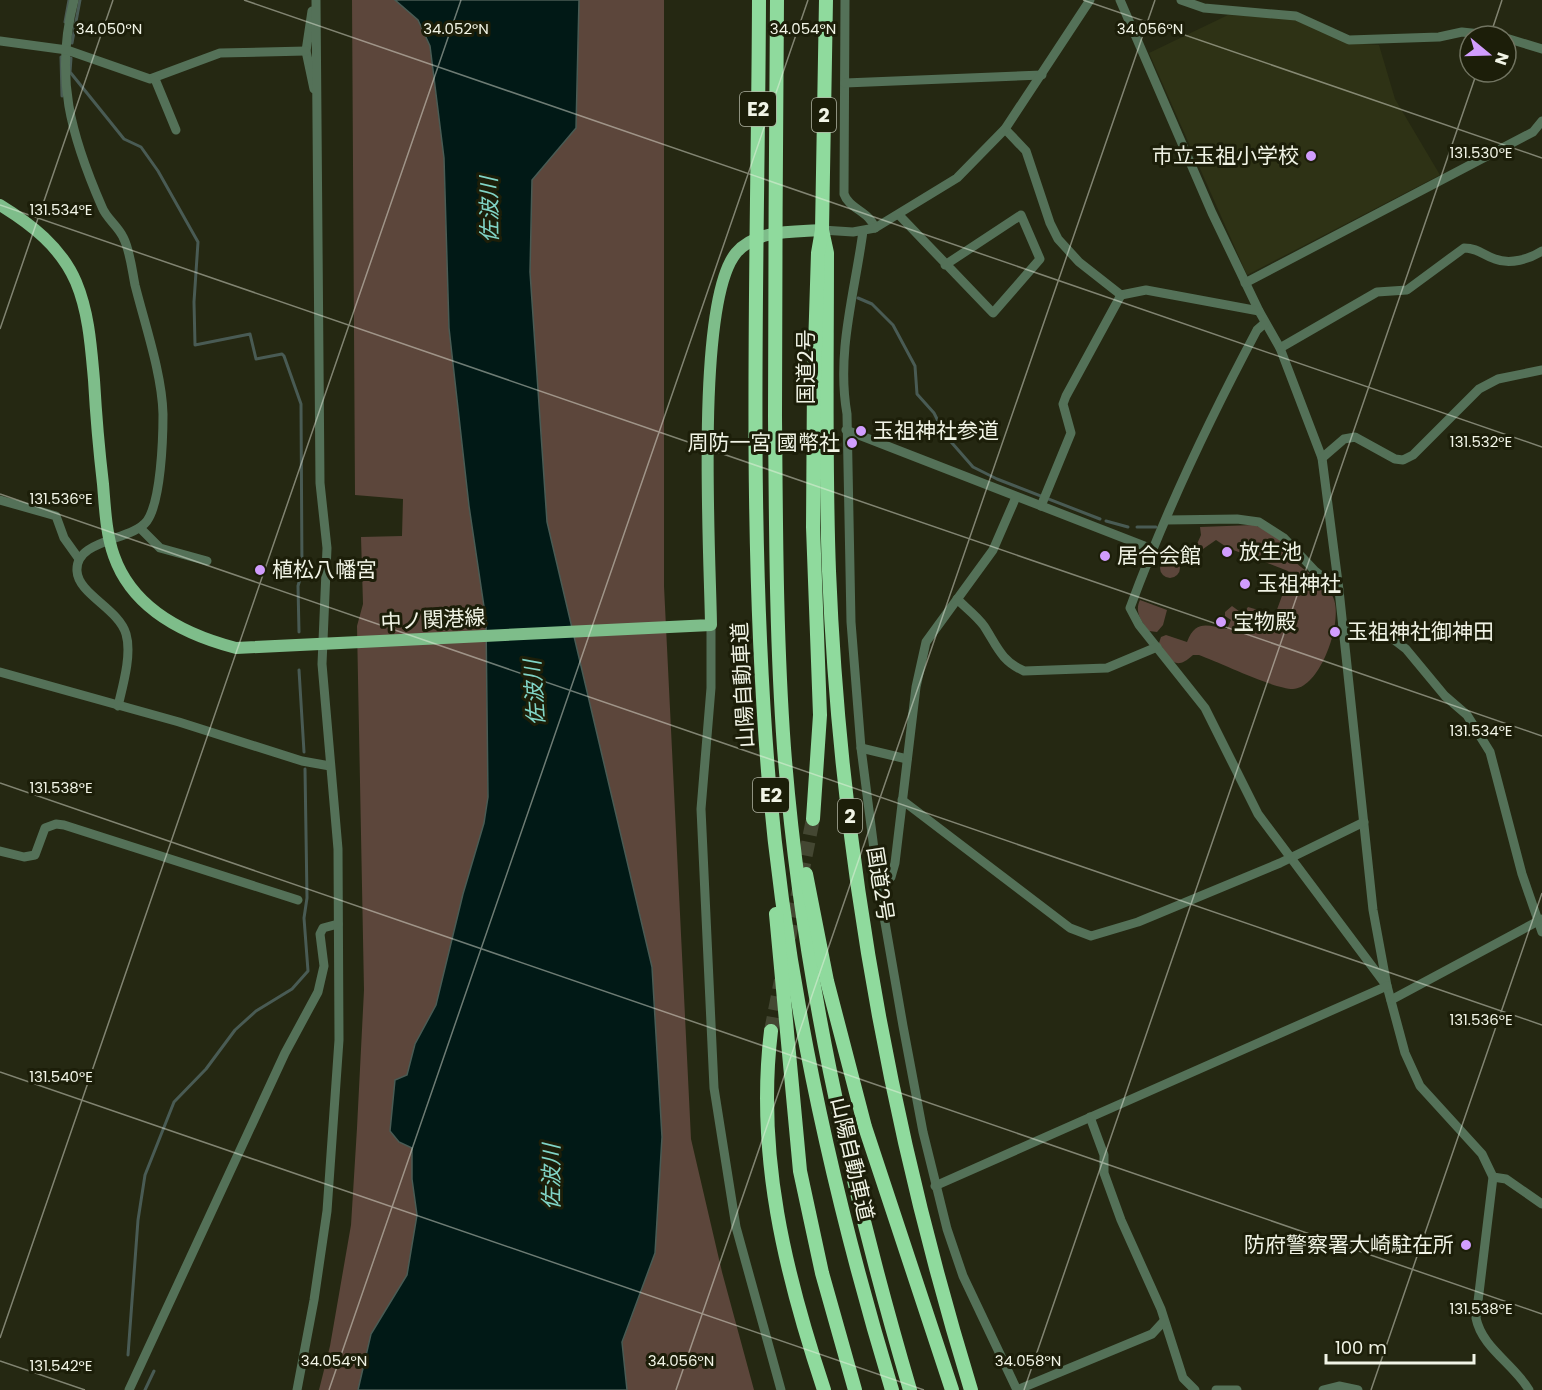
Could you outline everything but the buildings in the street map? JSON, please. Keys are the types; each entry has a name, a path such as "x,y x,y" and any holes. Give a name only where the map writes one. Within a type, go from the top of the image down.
{"highway":[{"name":"山陽自動車道","path":"759,0 759,591 763,692 776,850 792,967 828,1154 871,1321 892,1390"},
{"name":"山陽自動車道","path":"777,0 776,500 784,748 802,914 820,1033 845,1151 910,1390"},
{"name":"国道2号","path":"813,819 820,715 813,527 814,379 818,253 822,230 826,0"},
{"name":"国道2号","path":"822,230 827,253 829,571 842,751 854,849 893,1086 922,1213 971,1390"},
{"path":"784,748 820,947 852,1081 885,1195 952,1390"},
{"path":"776,850 773,890 800,1171 822,1273 855,1390"},
{"path":"771,1031 766,1117 775,1208 800,1315 824,1390"}],"main road":[{"name":"中ノ関港線","path":"0,206 41,233 59,254 75,281 86,315 91,347 110,539 122,573 136,593 149,607 183,630 237,648 323,646 711,625"},
{"path":"711,625 708,443 711,379 722,285 729,263 745,244 770,234 822,230"}],"street":[{"path":"74,0 67,50 65,89 69,117 102,209 124,238 163,411 162,454 152,509 140,528 85,551 79,559 76,571 80,581 113,614 127,634 128,648 118,706"},
{"path":"845,0 844,194 850,203 870,217 874,228"},
{"path":"822,230 863,231 874,228 957,178 1005,129 1090,0"},
{"path":"1120,0 1212,213 1265,323 1280,348 1322,458 1343,624 1373,910 1391,1000 1405,1053 1420,1086 1482,1154 1493,1177 1476,1318 1479,1332 1516,1371 1529,1390"},
{"path":"1181,0 1204,8 1296,16 1348,40 1439,37 1458,33"},
{"path":"316,2 311,13 306,51 314,88 318,96"},
{"path":"297,1390 314,1300 327,1211 339,1040 338,849 330,766 323,646 329,582 320,483 316,2"},
{"path":"0,41 67,50 155,79 203,57 220,53 306,51"},
{"path":"1518,42 1542,49"},
{"path":"845,83 1042,75"},
{"path":"155,79 176,130"},
{"path":"1245,283 1533,132 1542,121"},
{"path":"1005,129 1026,151 1050,223 1058,239 1079,262 1121,296"},
{"path":"899,215 945,265 993,313 1040,259 1021,215 945,265"},
{"path":"863,231 844,339 851,622 861,747 879,888 903,1026 935,1186 963,1276 1017,1390 1152,1334 1164,1321"},
{"path":"1280,348 1377,292 1407,290 1464,248 1476,248 1496,260 1509,262 1534,256 1542,251"},
{"path":"1041,506 1071,433 1063,404 1066,396 1121,296 1146,290 1259,311"},
{"path":"1265,323 1257,330 1223,394 1152,549 1130,608 1139,626 1205,708 1258,814 1293,858 1362,956 1388,986"},
{"path":"1322,458 1344,439 1355,437 1395,459 1402,460 1413,455 1479,389 1498,379 1542,370"},
{"path":"846,430 1152,549"},
{"path":"879,888 891,877 895,863 916,687 926,642 993,550 1016,496"},
{"path":"0,500 56,516 64,538 79,559"},
{"path":"1167,520 1237,519 1263,523 1284,538 1315,571 1339,590"},
{"path":"140,528 149,540 160,548 207,561"},
{"path":"957,599 983,624 1000,655 1012,666 1024,670 1107,668 1157,647"},
{"path":"1343,624 1389,636 1406,649 1445,696 1467,715 1480,734 1490,752 1516,855 1540,920 1542,932"},
{"path":"711,625 706,771 701,809 714,1088 736,1227 781,1390"},
{"path":"0,672 302,761 330,766"},
{"path":"861,747 906,759"},
{"path":"902,800 1070,928 1091,936 1197,899 1293,858 1364,822"},
{"path":"0,851 24,857 35,855 45,828 56,824 64,825 298,900"},
{"path":"1391,1000 1540,920"},
{"path":"129,1390 285,1053 318,992 324,966 320,934 323,928 338,924"},
{"path":"935,1186 1388,986"},
{"path":"1090,1117 1104,1155 1104,1173 1164,1321 1183,1378 1195,1390"},
{"path":"1493,1177 1506,1179 1542,1204"},
{"path":"1323,1390 1339,1386 1358,1390"},
{"path":"1216,1390 1237,1390"}],"shaded area":[{"path":"352,0 395,0 418,20 430,46 444,158 449,328 469,506 486,620 488,797 484,823 463,894 436,1005 415,1044 407,1075 400,1142 412,1148 412,1179 417,1215 407,1275 371,1334 358,1390 319,1390 330,1346 351,1225 364,990 357,626 363,604 361,537 402,536 403,499 355,495"},
{"path":"579,0 664,0 664,586 691,1139 722,1272 754,1390 627,1390 622,1343 655,1253 652,967 547,522 530,272 532,180 576,128"},
{"name":"市立玉祖小学校","path":"1228,15 1290,18 1349,43 1379,45 1395,99 1440,175 1247,275 1149,53"},
{"path":"1253,525 1281,540 1295,561 1329,591 1336,607 1333,636 1321,665 1303,686 1293,689 1261,680 1199,655 1193,655 1182,663 1174,662 1159,643 1161,637 1166,635 1187,642 1194,630 1203,626 1227,629 1231,620 1225,616 1225,612 1232,606 1243,614 1248,607 1275,615 1290,574 1288,571 1228,548 1216,540 1203,549 1197,544 1201,535 1200,527"},
{"path":"1170,558 1177,561 1180,568 1177,575 1170,578 1163,575 1160,568 1163,561"},
{"path":"1140,600 1167,610 1163,625 1157,632 1149,631 1141,620 1138,613"}],"water":[{"name":"佐波川","path":"395,0 579,0 576,128 532,180 530,272 547,522 652,967 662,1137 655,1253 622,1342 627,1390 358,1390 371,1334 407,1275 417,1215 412,1179 412,1148 399,1142 390,1131 395,1080 407,1075 415,1044 436,1005 463,894 484,823 488,797 486,620 469,506 449,328 444,158 430,46 418,20"}],"waterway":[{"path":"65,22 69,0"},
{"path":"72,43 80,0"},
{"path":"61,57 62,96"},
{"path":"71,58 70,72 124,139 141,147 158,171 198,242 194,302 195,345 250,334 256,359 282,354 284,356 301,404 302,572 298,586 299,632"},
{"path":"858,298 872,304 893,325 915,366 917,394 934,413 945,435 973,467 997,479 1100,519"},
{"path":"1106,521 1128,527"},
{"path":"1137,527 1156,527"},
{"path":"299,670 304,752"},
{"path":"128,1355 138,1220 145,1175 174,1102 206,1069 235,1030 256,1011 292,989 308,971 304,918 307,898 305,769"},
{"path":"145,1390 154,1371"}],"tunnel":[{"path":"789,938 813,819"},
{"path":"771,1031 781,980"}],"place":[{"name":"市立玉祖小学校","path":"1311,156"},
{"name":"玉祖神社参道","path":"861,431"},
{"name":"周防一宮 國幣社","path":"852,443"},
{"name":"放生池","path":"1227,552"},
{"name":"居合会館","path":"1105,556"},
{"name":"植松八幡宮","path":"260,570"},
{"name":"玉祖神社","path":"1245,584"},
{"name":"宝物殿","path":"1221,622"},
{"name":"玉祖神社御神田","path":"1335,632"},
{"name":"防府警察署大崎駐在所","path":"1466,1245"}]}
